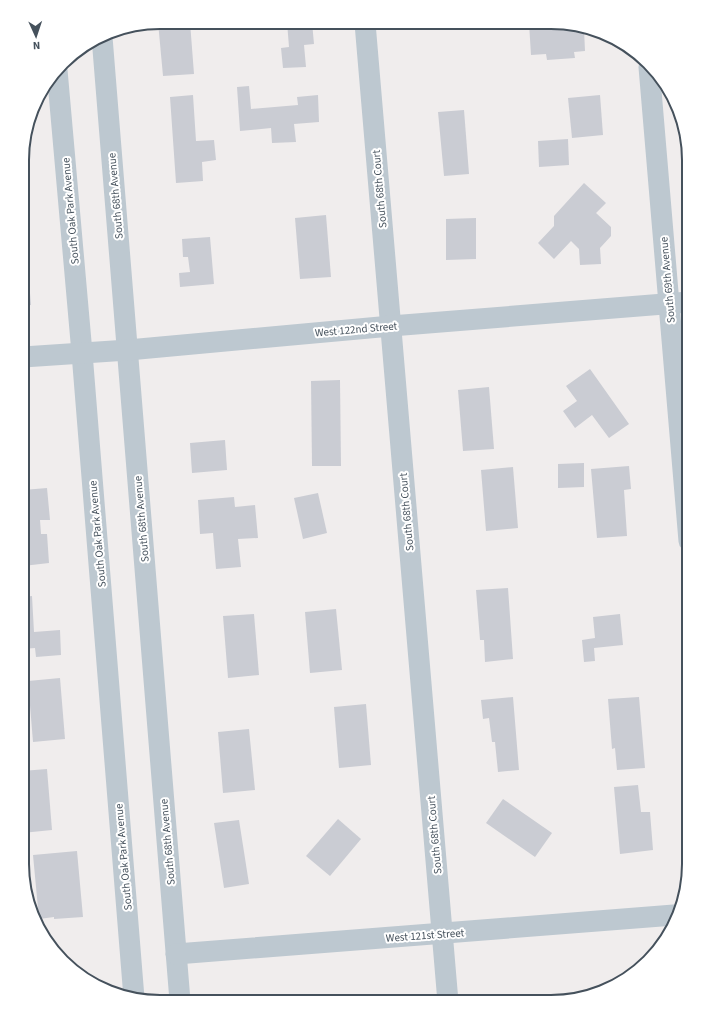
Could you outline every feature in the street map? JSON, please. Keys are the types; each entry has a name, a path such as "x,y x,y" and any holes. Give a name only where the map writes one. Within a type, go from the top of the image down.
{"street":[{"name":"South 68th Court","path":"365,29 447,995"},
{"name":"South 68th Avenue","path":"102,42 179,995"},
{"name":"South 69th Avenue","path":"650,73 679,303 682,374"},
{"name":"South Oak Park Avenue","path":"59,76 134,992"},
{"name":"West 122nd Street","path":"29,357 128,350 390,326 679,303"},
{"name":"West 121st Street","path":"176,954 672,915"}],"building":[{"path":"159,29 191,29 194,74 163,76"},
{"path":"288,29 313,29 314,44 304,45 306,67 283,68 281,48 289,47"},
{"path":"529,29 568,30 584,34 585,51 574,52 575,58 547,60 546,54 531,55"},
{"path":"249,86 251,109 298,105 297,97 318,95 319,122 294,124 296,142 272,143 271,128 240,131 237,87"},
{"path":"193,95 196,141 214,140 216,160 202,162 203,181 176,183 170,97"},
{"path":"600,95 603,135 572,138 568,98"},
{"path":"464,110 469,174 444,176 438,112"},
{"path":"568,139 569,165 539,167 538,141"},
{"path":"584,183 606,203 596,213 611,227 611,236 600,248 601,264 580,265 579,249 571,241 554,259 538,243 554,226 554,216"},
{"path":"326,215 331,277 300,279 295,218"},
{"path":"476,218 476,259 446,260 446,219"},
{"path":"210,237 214,284 180,287 179,273 190,272 188,257 183,257 182,239"},
{"path":"29,281 31,305 29,305"},
{"path":"590,369 629,424 609,438 592,415 575,428 563,411 577,401 566,386"},
{"path":"340,380 341,466 312,466 311,381"},
{"path":"489,387 494,449 463,451 458,390"},
{"path":"225,440 227,470 192,473 190,443"},
{"path":"584,463 584,487 558,488 558,464"},
{"path":"629,466 631,489 624,490 627,536 597,538 591,469"},
{"path":"513,467 518,528 486,531 481,470"},
{"path":"47,488 50,520 40,520 41,534 47,534 49,563 29,565 29,490"},
{"path":"318,493 327,533 303,539 294,498"},
{"path":"234,497 235,507 255,505 258,538 238,539 241,567 216,569 213,533 200,534 198,500"},
{"path":"508,588 513,659 485,662 484,640 480,640 476,590"},
{"path":"29,596 32,596 34,632 60,630 61,655 36,657 35,648 29,648"},
{"path":"336,609 342,670 310,673 305,612"},
{"path":"254,614 259,675 228,678 223,616"},
{"path":"620,614 623,645 594,648 595,661 584,662 582,640 595,638 593,617"},
{"path":"60,678 65,739 33,742 29,681"},
{"path":"513,697 519,770 498,772 495,742 492,742 489,718 483,719 481,700"},
{"path":"639,697 645,768 617,770 615,748 612,749 608,699"},
{"path":"366,704 371,765 339,768 334,707"},
{"path":"249,729 255,790 223,793 218,732"},
{"path":"47,769 52,830 29,832 29,770"},
{"path":"638,785 641,812 650,812 653,850 620,854 614,787"},
{"path":"503,799 552,833 535,857 486,823"},
{"path":"338,819 361,839 330,876 306,856"},
{"path":"239,820 249,884 224,888 214,823"},
{"path":"77,851 83,917 54,919 54,917 41,919 38,912 33,855"}]}
